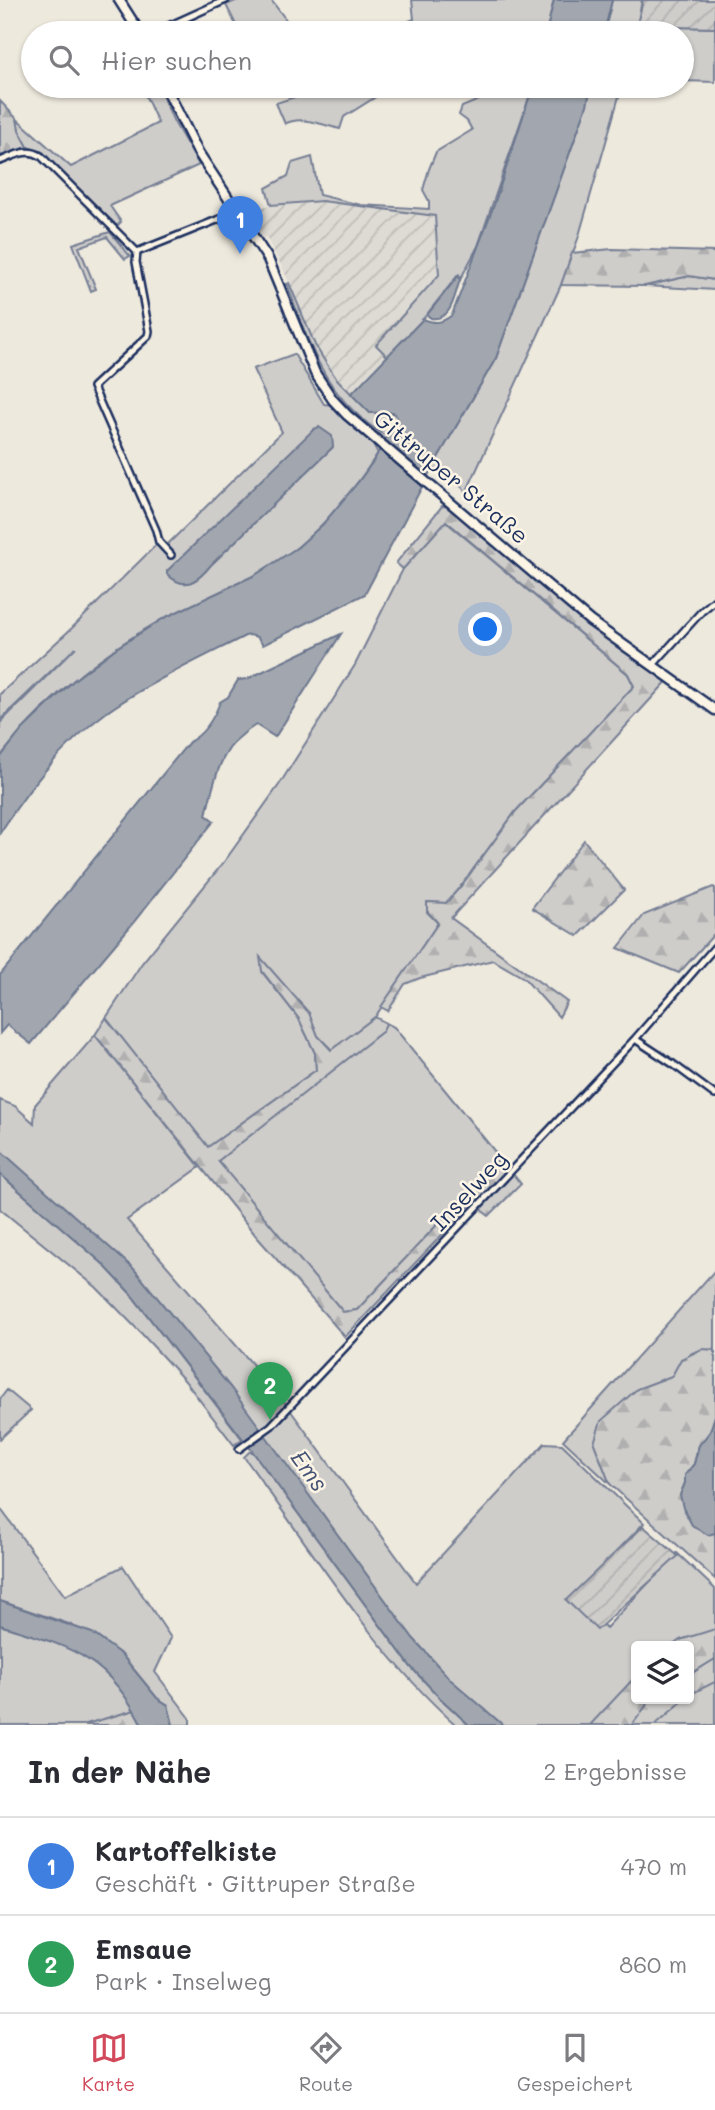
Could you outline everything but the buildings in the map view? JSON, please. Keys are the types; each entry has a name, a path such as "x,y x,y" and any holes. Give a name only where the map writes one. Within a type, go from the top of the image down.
{"street":[{"path":"119,0 132,21"},
{"path":"180,21 226,0"},
{"name":"Gittruper Straße","path":"172,98 198,152 268,259 319,380 347,415 590,621 715,710"},
{"path":"0,161 30,151 41,156 137,252"},
{"path":"137,252 237,212"},
{"path":"137,252 135,262 148,336 146,341 93,387 159,542 171,555"},
{"path":"652,666 715,600"},
{"name":"Inselweg","path":"239,1449 271,1426 635,1039 715,947"},
{"path":"635,1039 715,1095"}],"shaded area":[{"path":"554,0 612,0 607,21 549,21"},
{"path":"529,98 588,98 496,358 432,468 365,594 263,645 257,637 245,636 123,701 91,724 61,752 35,783 0,833 0,758 22,730 74,680 115,649 164,618 255,575 298,547 323,524 359,481 374,460 397,417 393,412 370,413 351,394 423,319 438,322 452,315 494,205"},
{"path":"322,201 435,216 439,275 376,345 388,357 351,394 336,378 315,345 285,273 266,237 259,238 243,211 271,205"},
{"path":"459,275 460,280 448,312 444,316 431,318 427,315"},
{"path":"319,427 332,436 333,447 201,576 185,583 167,574 167,571"},
{"path":"341,634 275,737 256,725 234,742 221,763 213,787 206,815 214,821 31,1044 7,1025 0,1033 0,975 189,742 204,730 220,702 228,697 238,680 247,679"},
{"path":"0,1150 134,1269 231,1388 413,1638 450,1679 503,1725 469,1725 411,1667 253,1452 130,1293 102,1263 0,1174"},
{"path":"715,1416 715,1533 708,1535 692,1525 680,1495 685,1475 694,1464 699,1445 710,1432"},
{"path":"0,1601 92,1633 122,1655 157,1698 168,1705 173,1725 142,1725 115,1683 100,1668 66,1648 0,1625"}],"green space":[{"path":"238,0 271,0 287,21 234,21 226,5"},
{"path":"412,0 554,0 549,21 409,21 414,19"},
{"path":"612,0 642,0 638,21 607,21"},
{"path":"643,0 715,0 715,28 694,27 694,21 638,21"},
{"path":"694,27 715,28 715,82 694,81"},
{"path":"147,98 163,98 199,165 110,206 121,222 117,226 44,155 28,147 19,130 17,119 71,167 158,123"},
{"path":"292,98 374,98 344,117 340,129 298,120 285,124 276,103"},
{"path":"483,98 529,98 478,246 460,280 458,275 388,357 376,345 439,275 435,216 322,201 271,205 266,188 288,176 292,163 312,157 319,195 361,205 429,209 429,201 423,190 436,152 472,130 467,121 459,115 462,107"},
{"path":"588,98 619,98 578,239 561,285 466,493 462,487 432,468 496,358"},
{"path":"0,101 17,119 19,130 28,147 0,156"},
{"path":"110,232 130,256 125,259 107,237 79,247 96,289 91,291 73,244"},
{"path":"612,249 715,252 715,280 689,276 645,286 561,285 572,253"},
{"path":"689,276 715,280 715,290 645,286"},
{"path":"289,283 315,345 336,378 370,413 390,412 397,415 387,437 366,422 334,389 304,330 287,284"},
{"path":"294,354 324,404 333,405 375,445 378,453 355,486 315,532 268,568 171,615 100,659 46,705 0,757 0,723 76,647 0,720 0,694 159,542 168,544 282,432 253,369"},
{"path":"442,506 450,507 669,679 451,918 567,1002 559,1017 524,978 493,960 405,984 388,1011 381,1007 438,923 427,911 427,902 446,903 516,811 634,686 628,674 446,521 403,569 396,563"},
{"path":"445,521 628,674 634,686 516,811 446,903 427,902 427,912 438,923 375,1017 332,1050 318,1036 309,1013 262,972 299,1019 315,1053 316,1070 208,1147 106,1018 142,963 224,862 279,785 355,665 403,569"},
{"path":"584,840 624,890 578,936 532,908"},
{"path":"713,887 715,933 679,973 618,948 644,915"},
{"path":"260,957 309,1013 318,1036 331,1050 375,1017 386,1023 383,1031 218,1161 343,1312 357,1310 500,1158 521,1184 489,1216 472,1203 345,1337 257,1237 95,1035 106,1018 208,1147 316,1070 315,1053 299,1019 262,971"},
{"path":"386,1023 394,1027 500,1158 357,1310 343,1312 217,1161 383,1031"},
{"path":"95,1035 200,1167 127,1220 280,1396 416,1583 545,1443 562,1444 644,1523 574,1596 606,1628 677,1553 715,1589 715,1725 489,1725 439,1682 177,1332 0,1160 0,1100 15,1106 34,1123 35,1105"},
{"path":"0,1174 102,1263 130,1293 242,1439 234,1445 185,1381 96,1287 0,1209"},
{"path":"715,1270 715,1350 694,1352 684,1359 672,1376 637,1389 594,1443 610,1484 563,1440"},
{"path":"702,1349 715,1350 715,1416 710,1431 697,1450 694,1464 685,1475 680,1495 708,1534 715,1533 715,1579 610,1484 594,1443 601,1421 637,1389 672,1376 681,1359"},
{"path":"7,1390 31,1410 0,1439 0,1399"},
{"path":"253,1452 411,1667 469,1725 456,1725 396,1664 369,1631 244,1457"},
{"path":"0,1508 65,1596 123,1566 171,1638 155,1672 190,1718 190,1725 173,1725 168,1705 157,1698 122,1655 69,1624 0,1601"},
{"path":"643,1526 678,1556 597,1630 566,1600"},
{"path":"0,1625 58,1644 98,1665 113,1679 135,1710 83,1725 0,1725"},
{"path":"715,1629 715,1682 694,1692 694,1641 680,1640"},
{"path":"631,1681 631,1704 679,1704 655,1725 590,1725"},
{"path":"135,1710 142,1725 83,1725"}],"waterway":[{"path":"694,1672 715,1659"},
{"path":"632,1725 647,1704"}],"place":[{"name":"Kartoffelkiste","path":"240,254"},
{"name":"Emsaue","path":"270,1420"}],"water label":[{"name":"Ems","path":"309,1471"}]}
